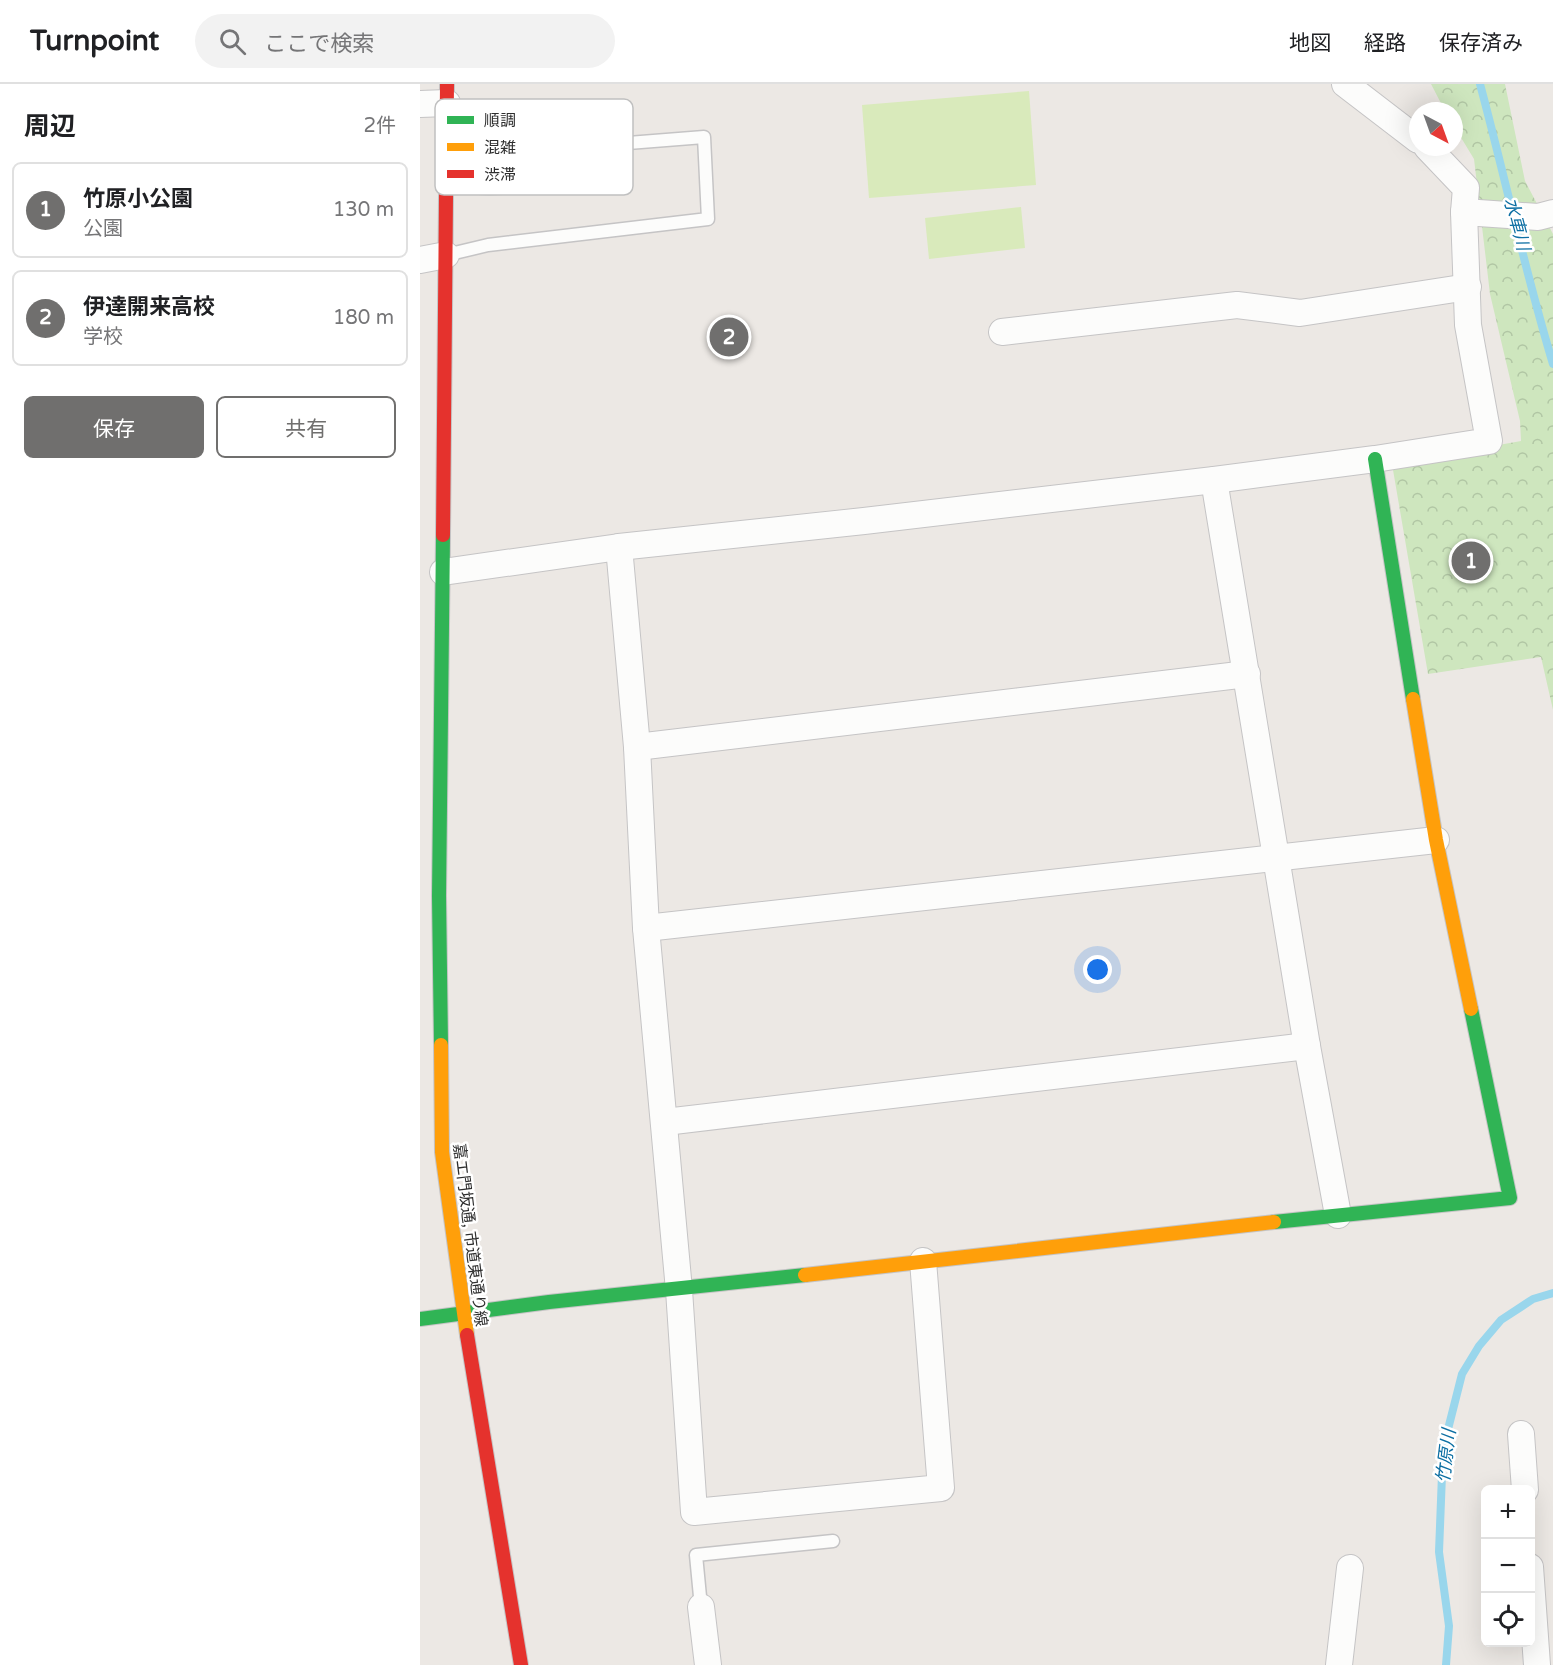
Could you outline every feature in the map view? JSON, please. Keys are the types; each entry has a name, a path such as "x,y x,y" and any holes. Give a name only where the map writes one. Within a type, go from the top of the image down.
{"street":[{"path":"1345,84 1409,133"},
{"path":"420,104 447,94"},
{"path":"444,572 619,547 1214,480 1490,441 1468,325 1464,212 1466,188 1436,156"},
{"name":"嘉エ門坂通, 市道東通り線","path":"447,195 439,896 442,1152 463,1312 521,1665"},
{"path":"1464,212 1540,214"},
{"path":"420,260 446,255"},
{"path":"1002,332 1237,306 1300,313 1468,286"},
{"path":"420,1319 463,1312 1510,1198 1436,840 1375,459"},
{"path":"1214,480 1307,1046 1338,1215"},
{"path":"619,547 637,747 646,928 679,1290 693,1512 941,1488 923,1261"},
{"path":"637,747 1247,674"},
{"path":"646,928 1436,840"},
{"path":"665,1122 1307,1046"},
{"path":"1521,1434 1525,1485"},
{"path":"1325,1665 1339,1665 1350,1568"},
{"path":"1532,1593 1537,1665"},
{"path":"701,1607 708,1665"}],"lane":[{"path":"446,255 488,245 708,219 704,136 633,142"},
{"path":"701,1607 696,1555 833,1541"}],"green space":[{"path":"1431,84 1505,84 1525,181 1553,234 1553,710 1541,657 1428,674 1392,464 1521,441 1520,421 1490,294 1474,159 1463,141 1463,102 1440,102"},
{"path":"1029,91 1036,185 869,198 862,105"},
{"path":"1021,207 1025,248 929,259 925,218"}],"waterway":[{"name":"水車川","path":"1480,84 1533,295 1553,364"},
{"name":"竹原川","path":"1446,1665 1449,1626 1439,1552 1443,1449 1462,1374 1479,1346 1501,1320 1533,1299 1553,1293"}],"traffic: fast":[{"path":"1375,459 1413,699"},
{"path":"441,1045 439,896 443,535"},
{"path":"1274,1222 1510,1198 1471,1009"},
{"path":"420,1319 549,1302 805,1275"}],"traffic: slow":[{"path":"1413,699 1436,840 1471,1009"},
{"path":"441,1045 442,1152 467,1335"},
{"path":"805,1275 1274,1222"}],"traffic: jam":[{"path":"447,84 447,99"},
{"path":"443,535 446,195"},
{"path":"467,1335 521,1665"}],"place":[{"name":"伊達開来高校","path":"729,337"},
{"name":"竹原小公園","path":"1471,561"}]}
